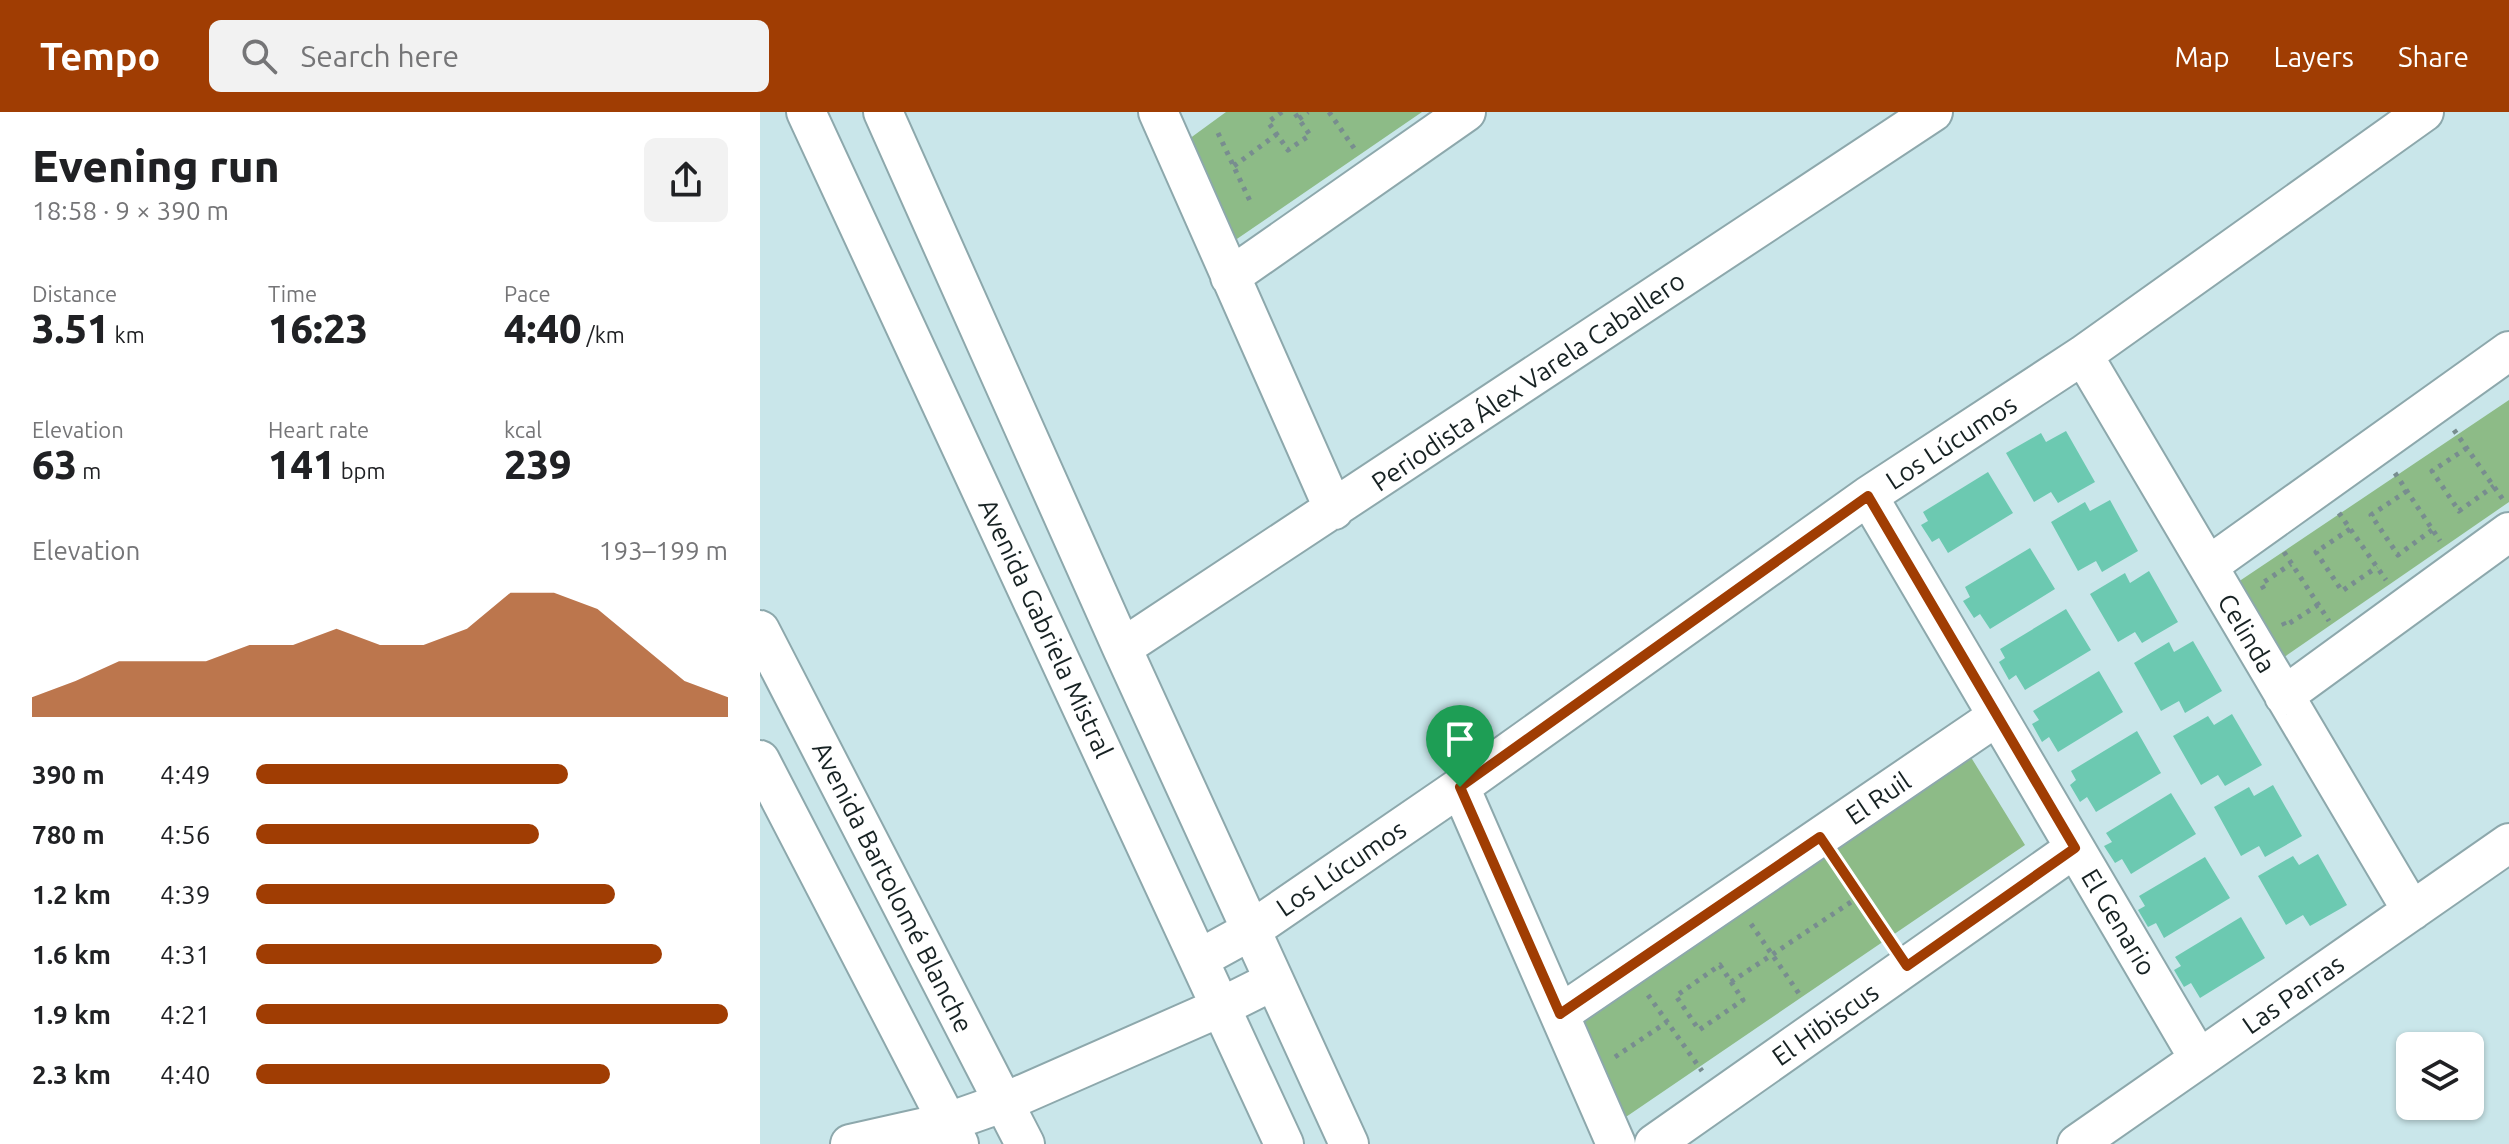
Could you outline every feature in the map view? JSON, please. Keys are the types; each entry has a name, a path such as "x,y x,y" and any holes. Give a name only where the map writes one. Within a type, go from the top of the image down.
{"street":[{"name":"Avenida Gabriela Mistral","path":"806,112 1284,1144"},
{"path":"883,112 1122,648 1349,1144"},
{"path":"1230,277 1466,112"},
{"name":"Periodista Álex Varela Caballero","path":"1122,648 1933,112"},
{"name":"Los Lúcumos","path":"1199,959 1250,931 1460,787 1868,496 2083,355 2424,112"},
{"path":"1169,117 1230,277 1334,510"},
{"path":"2208,566 2509,351"},
{"name":"Celinda","path":"2083,355 2412,911"},
{"name":"El Genario","path":"1868,496 2199,1059"},
{"path":"2284,696 2509,532"},
{"name":"Avenida Bartolomé Blanche","path":"760,630 1025,1144"},
{"name":"El Ruil","path":"1560,1014 1996,717"},
{"path":"760,760 953,1133"},
{"path":"1460,787 1616,1144"},
{"name":"Las Parras","path":"2077,1144 2509,843"},
{"name":"El Hibiscus","path":"1654,1144 2075,848"},
{"path":"850,1144 953,1133 1005,1102 1273,981"}],"path":[{"path":"1282,112 1268,122 1288,150 1310,135 1294,112"},
{"path":"1299,119 1308,112"},
{"path":"1329,112 1373,176"},
{"path":"1218,133 1250,201"},
{"path":"1234,166 1277,134"},
{"path":"2435,403 2509,508"},
{"path":"2376,445 2459,568"},
{"path":"2467,448 2432,471 2459,511 2494,486"},
{"path":"2320,486 2404,608"},
{"path":"2407,491 2371,515 2398,555 2432,530"},
{"path":"2266,525 2347,649"},
{"path":"2350,529 2316,552 2342,591 2377,567"},
{"path":"2269,598 2261,584 2291,564"},
{"path":"2277,612 2285,626 2318,605"},
{"path":"1820,837 1907,966"},
{"path":"1731,982 1860,896"},
{"path":"1732,897 1821,1027"},
{"path":"1720,965 1731,982 1743,1000 1699,1030 1676,996 1720,965"},
{"path":"1629,968 1721,1097"},
{"path":"1587,1075 1667,1022"}],"green space":[{"path":"1226,112 1422,112 1231,243 1189,139"},
{"path":"2509,400 2509,502 2280,660 2235,584"},
{"path":"1969,754 2025,845 1620,1121 1575,1023"}],"building":[{"path":"2066,431 2095,482 2058,503 2051,492 2034,502 2006,453 2041,433 2046,442"},
{"path":"1988,472 2013,513 1948,553 1939,538 1932,542 1921,525 1928,521 1923,512"},
{"path":"2110,500 2138,551 2102,572 2096,561 2078,571 2051,522 2085,502 2090,511"},
{"path":"2030,548 2055,589 1990,629 1980,614 1974,618 1963,601 1970,597 1965,587"},
{"path":"2149,571 2178,622 2142,643 2135,632 2118,642 2090,594 2125,573 2130,583"},
{"path":"2066,609 2091,650 2025,690 2016,675 2009,680 1999,662 2005,658 2000,649"},
{"path":"2193,641 2222,691 2185,713 2179,701 2161,711 2134,663 2169,642 2174,652"},
{"path":"2099,671 2123,712 2058,752 2049,737 2042,742 2032,724 2039,720 2033,711"},
{"path":"2232,714 2262,765 2225,786 2218,775 2201,785 2173,736 2208,716 2214,725"},
{"path":"2137,731 2161,773 2096,812 2087,797 2080,802 2070,785 2076,780 2071,771"},
{"path":"2273,785 2302,836 2265,857 2259,846 2241,856 2214,807 2249,787 2254,796"},
{"path":"2171,793 2196,834 2131,874 2122,859 2115,863 2104,846 2112,842 2106,833"},
{"path":"2318,854 2347,905 2310,926 2303,915 2286,925 2258,876 2293,856 2299,865"},
{"path":"2205,857 2230,898 2164,938 2156,923 2148,927 2138,910 2145,906 2139,896"},
{"path":"2241,917 2265,958 2200,998 2191,983 2184,987 2174,970 2181,966 2175,957"}],"route":[{"path":"1868,496 2075,848 1907,966 1820,837 1560,1014 1460,787 1868,496"}]}
